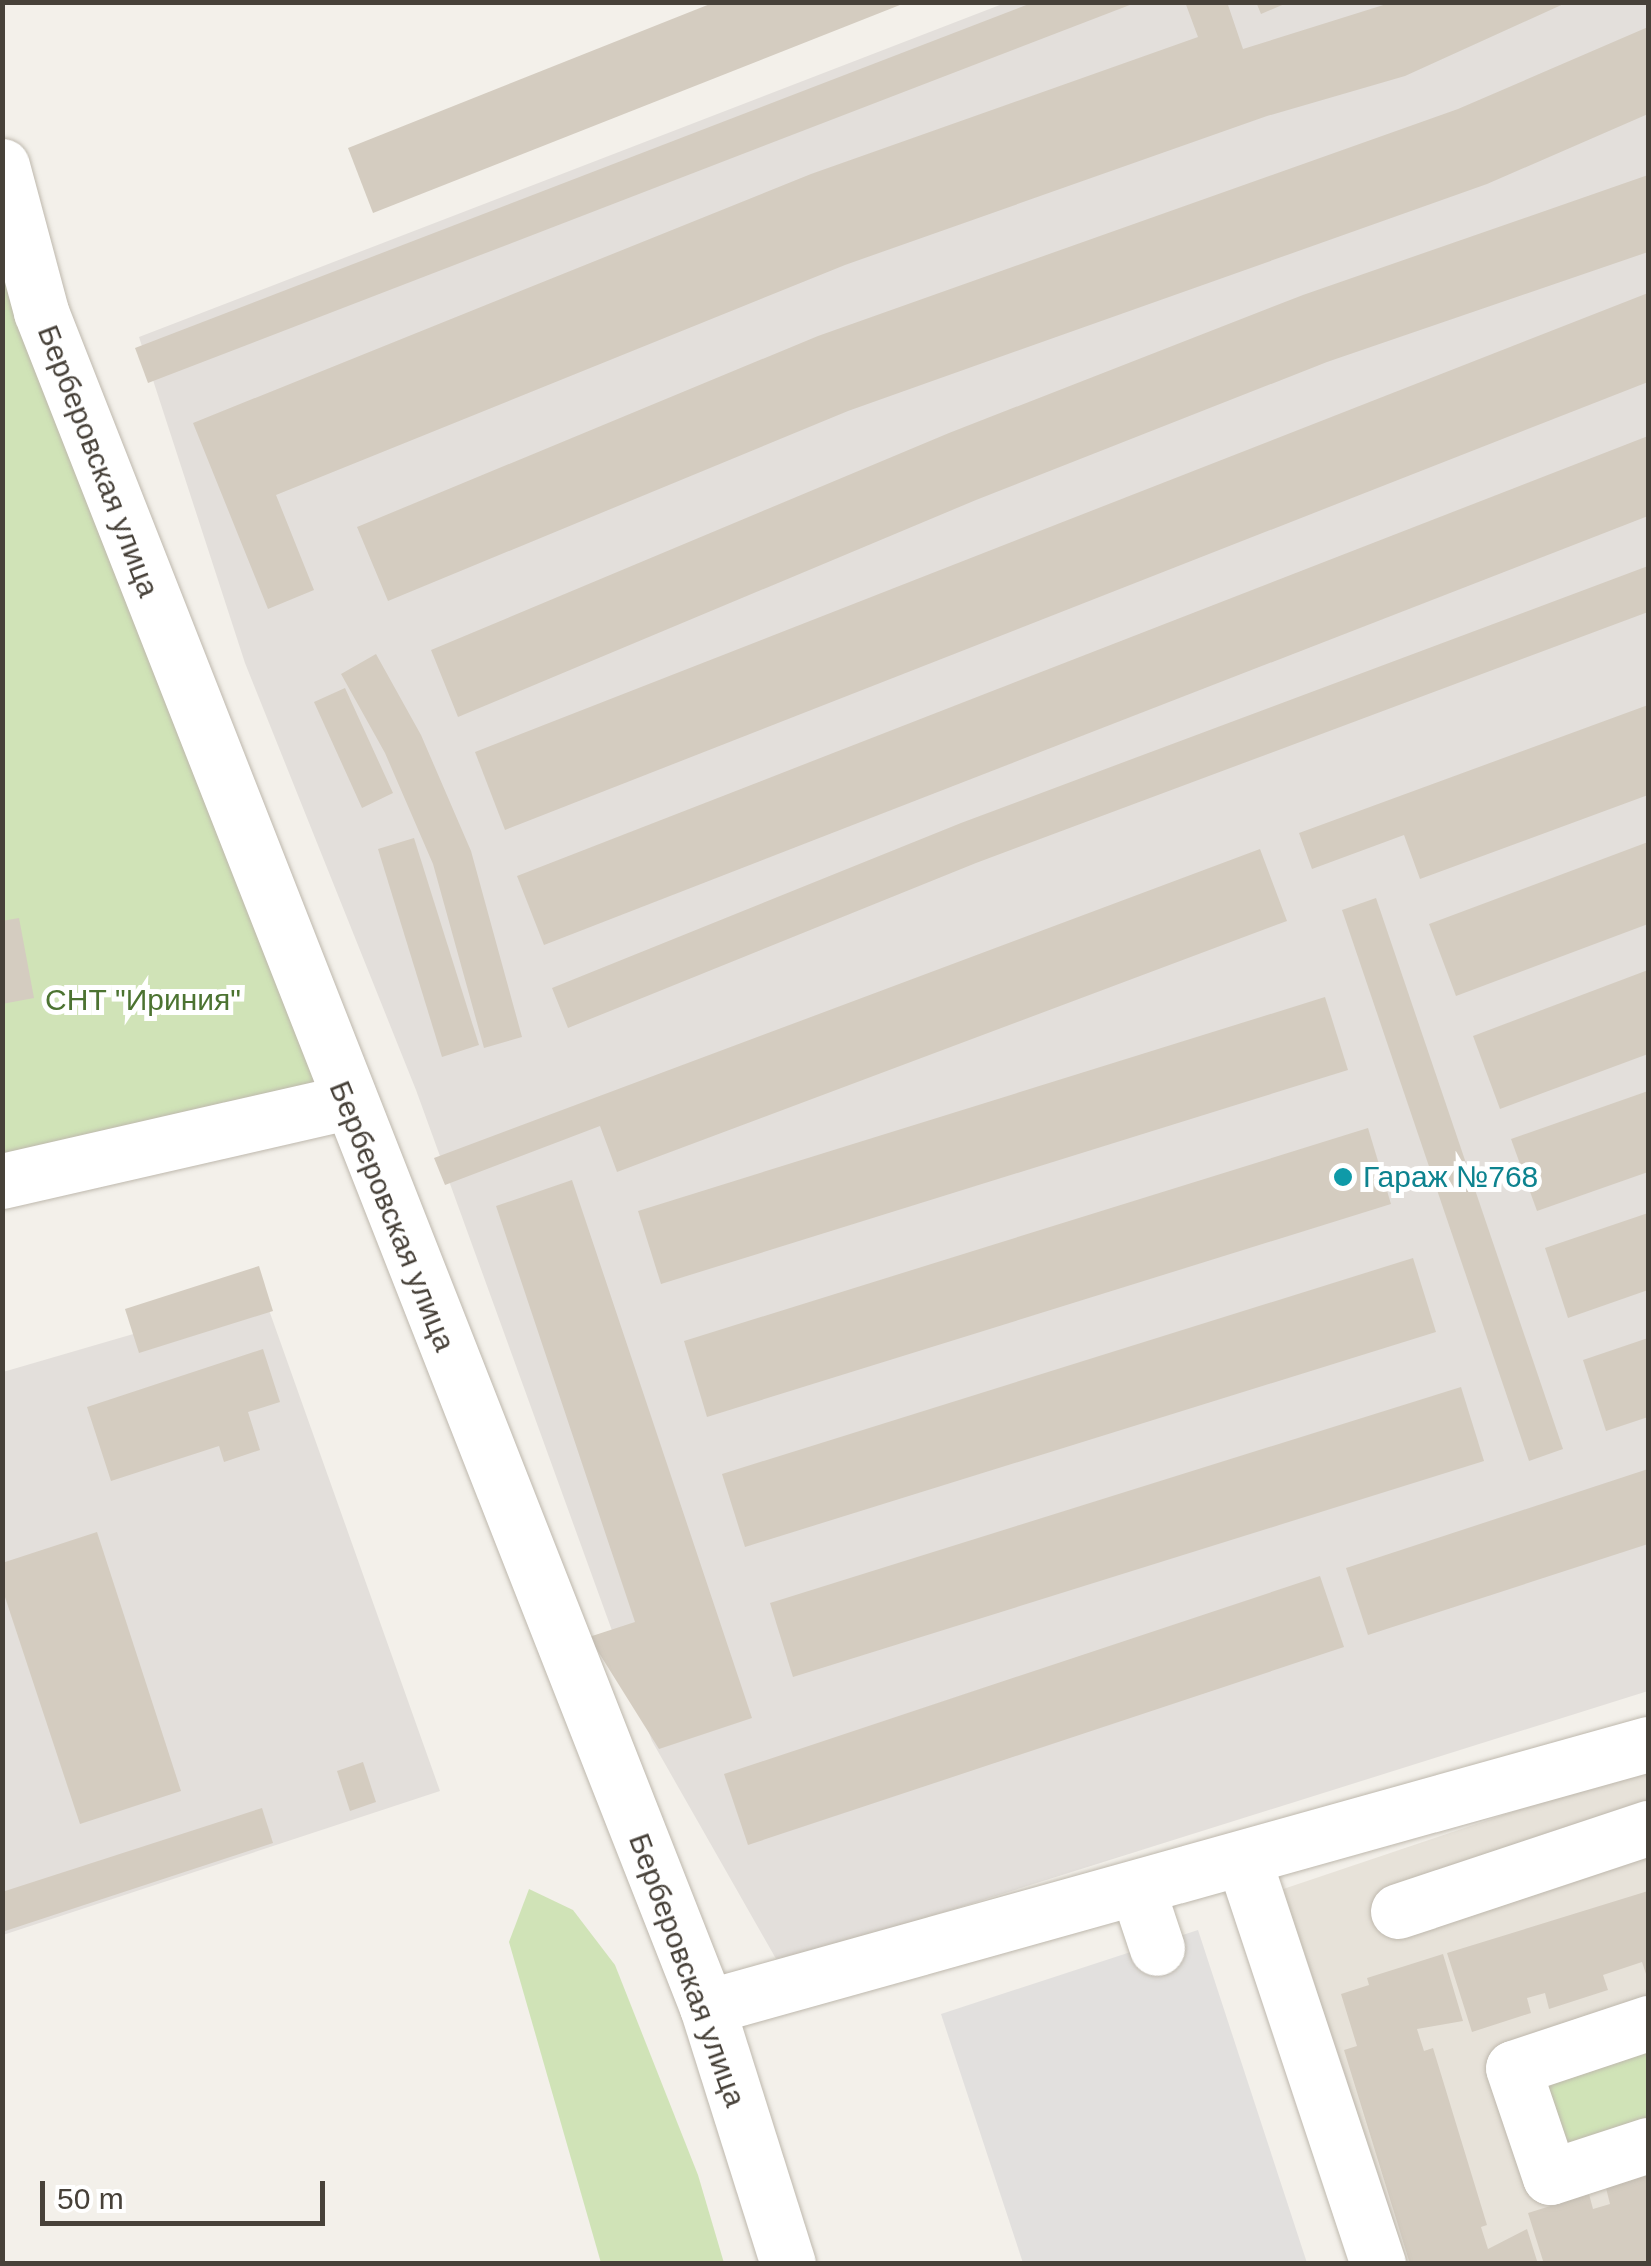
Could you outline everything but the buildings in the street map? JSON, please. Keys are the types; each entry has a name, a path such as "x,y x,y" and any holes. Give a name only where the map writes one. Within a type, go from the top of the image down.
{"street":[{"name":"Берберовская улица","path":"2,166 42,312 346,1102 706,2007 788,2264"},
{"path":"2,1181 346,1102"},
{"path":"706,2007 1648,1744"},
{"path":"1398,1911 1648,1828"},
{"path":"1243,1858 1378,2264"},
{"path":"1136,1888 1157,1948"},
{"path":"1648,2023 1514,2068 1550,2178 1648,2145"}],"shaded area":[{"path":"1005,3 1648,3 1648,1691 779,1964 652,1741 416,1090 245,663 139,337"},
{"path":"264,1296 440,1791 3,1935 3,1372"},
{"path":"1648,1766 1648,2263 1367,2263 1236,1905"},
{"path":"1198,1930 1307,2263 1023,2263 941,2014"}],"green space":[{"name":"СНТ \"Ириния\"","path":"2,226 330,1095 2,1184"},
{"path":"529,1889 573,1910 615,1965 698,2175 724,2263 601,2263 509,1942"},
{"path":"1648,2035 1648,2132 1563,2160 1534,2073"}],"place":[{"name":"Гараж №768","path":"1343,1177"}]}
